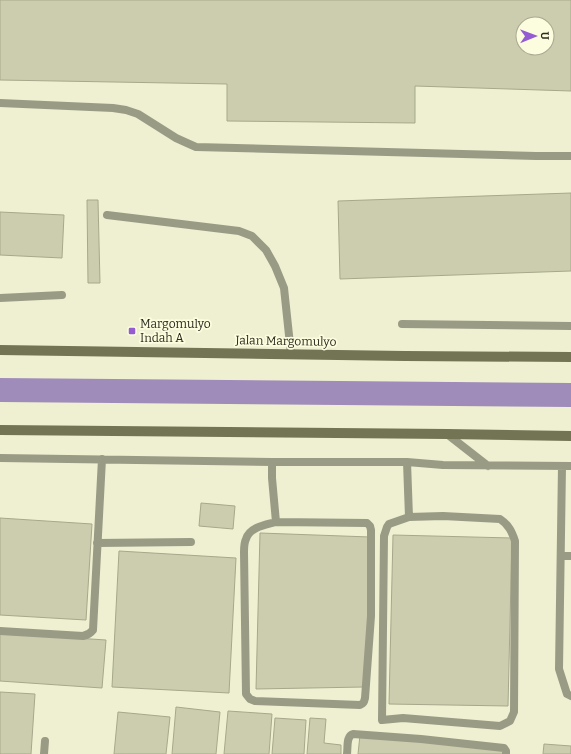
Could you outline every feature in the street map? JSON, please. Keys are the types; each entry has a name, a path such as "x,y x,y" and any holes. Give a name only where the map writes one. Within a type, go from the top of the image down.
{"main road":[{"name":"Jalan Margomulyo","path":"0,350 571,357"},
{"path":"0,430 571,436"}],"lane":[{"path":"0,104 113,108 126,110 138,114 176,138 196,146 571,156"},
{"path":"108,215 239,231 252,236 266,250 275,266 284,288 291,354"},
{"path":"0,298 62,295"},
{"path":"402,324 571,326"},
{"path":"447,434 488,466"},
{"path":"0,458 272,462 407,462 442,466 571,466"},
{"path":"0,631 83,636 91,633 102,459"},
{"path":"272,462 276,522"},
{"path":"407,462 409,517"},
{"path":"562,466 559,669 567,694 571,696"},
{"path":"443,516 500,519 512,532 515,541 514,712 510,721 500,726 402,718 382,720 384,536 386,527 389,524 409,517 443,516"},
{"path":"276,522 367,523 370,526 371,616 365,698 362,704 255,701 250,699 246,694 245,540 254,528 276,522"},
{"path":"97,543 191,542"},
{"path":"560,556 571,556"},
{"path":"347,754 349,737 351,734 421,739 504,748 506,754"},
{"path":"44,754 45,741"}],"building":[{"path":"0,0 571,0 571,91 415,86 415,123 227,121 227,84 0,80"},
{"path":"571,193 571,271 340,279 338,201"},
{"path":"87,200 98,200 100,283 88,283"},
{"path":"0,212 64,215 62,258 0,255"},
{"path":"201,503 235,506 233,529 199,526"},
{"path":"0,518 92,524 86,620 0,615"},
{"path":"260,533 370,537 368,636 364,687 256,689"},
{"path":"393,535 512,538 508,706 389,704"},
{"path":"119,551 236,558 229,693 112,687"},
{"path":"0,633 106,640 102,688 0,681"},
{"path":"0,692 35,694 31,754 0,754"},
{"path":"176,707 220,712 216,754 172,754"},
{"path":"228,711 272,714 269,754 224,754"},
{"path":"118,712 170,717 166,754 114,754"},
{"path":"275,718 306,720 304,754 272,754"},
{"path":"310,718 326,719 324,743 341,745 341,754 307,754"},
{"path":"360,735 504,750 503,754 358,754"},
{"path":"544,744 571,746 571,754 543,754"}],"waterway":[{"path":"0,390 571,395"}],"place":[{"name":"Margomulyo Indah A","path":"132,331"}]}
